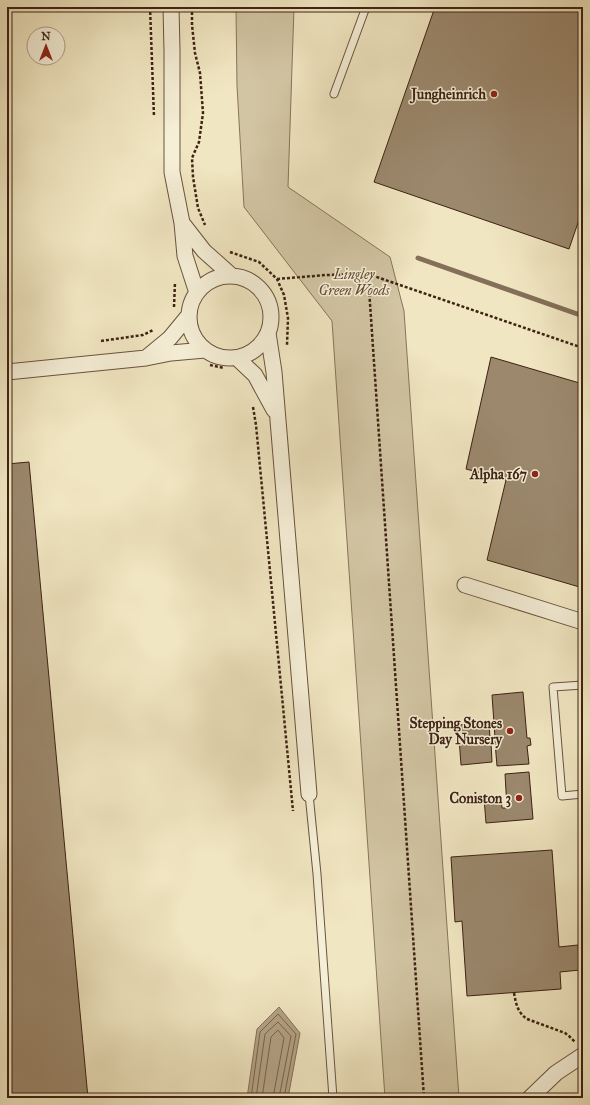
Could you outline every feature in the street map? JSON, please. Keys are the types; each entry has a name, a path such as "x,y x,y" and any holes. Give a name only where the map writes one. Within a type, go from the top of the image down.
{"street":[{"path":"171,7 172,172 182,223 185,256 197,293"},
{"path":"182,223 204,251 232,276"},
{"path":"232,276 245,279 257,286 265,295 270,308 272,320 268,333 261,345 250,353 238,358 224,358 205,350 196,340 191,328 189,315 192,302 197,293 207,283 213,280 232,276"},
{"path":"146,358 170,338 189,315"},
{"path":"268,333 274,372 309,794"},
{"path":"7,372 146,358 171,353 205,350"},
{"path":"238,358 255,375 277,416"},
{"path":"465,585 583,622"},
{"path":"530,1098 580,1051"}],"lane":[{"path":"334,94 366,7"},
{"path":"583,685 553,687 562,796 583,794"},
{"path":"309,794 317,874 332,1098"}],"path":[{"path":"150,7 154,122"},
{"path":"192,7 192,25 195,53 200,73 203,113 199,142 192,158 193,177 198,208 207,229"},
{"path":"229,252 259,262 277,279 284,295 288,318 287,347"},
{"path":"277,279 326,275 368,274 583,348"},
{"path":"368,274 424,1098"},
{"path":"174,308 175,279"},
{"path":"101,341 143,335 156,329"},
{"path":"207,365 226,369"},
{"path":"252,402 293,811"},
{"path":"514,993 517,1006 522,1015 527,1019 565,1033 580,1051"}],"green space":[{"name":"Lingley Green Woods","path":"236,7 294,7 288,187 390,257 404,311 459,1098 385,1098 332,321 244,207 237,86"}],"water":[{"path":"279,1007 300,1033 288,1098 247,1098 257,1029"}],"building":[{"name":"Jungheinrich","path":"435,7 583,7 583,208 569,249 374,182"},
{"name":"Alpha 167","path":"491,357 583,384 583,588 487,560 506,480 466,469"},
{"path":"29,462 88,1098 7,1098 7,464"},
{"name":"Stepping Stones Day Nursery","path":"523,692 527,738 530,738 531,745 527,746 529,764 497,766 495,742 491,743 492,762 461,765 458,725 489,723 490,738 495,738 492,695"},
{"name":"Coniston 3","path":"529,772 533,819 486,823 484,798 501,797 502,808 507,808 505,774"},
{"path":"552,850 559,947 578,945 580,970 560,972 561,989 467,996 462,921 455,922 451,857"}],"waterway":[{"path":"418,258 583,316"}],"place":[{"name":"Jungheinrich","path":"494,94"},
{"name":"Alpha 167","path":"535,474"},
{"name":"Stepping Stones Day Nursery","path":"510,731"},
{"name":"Coniston 3","path":"519,798"}]}
